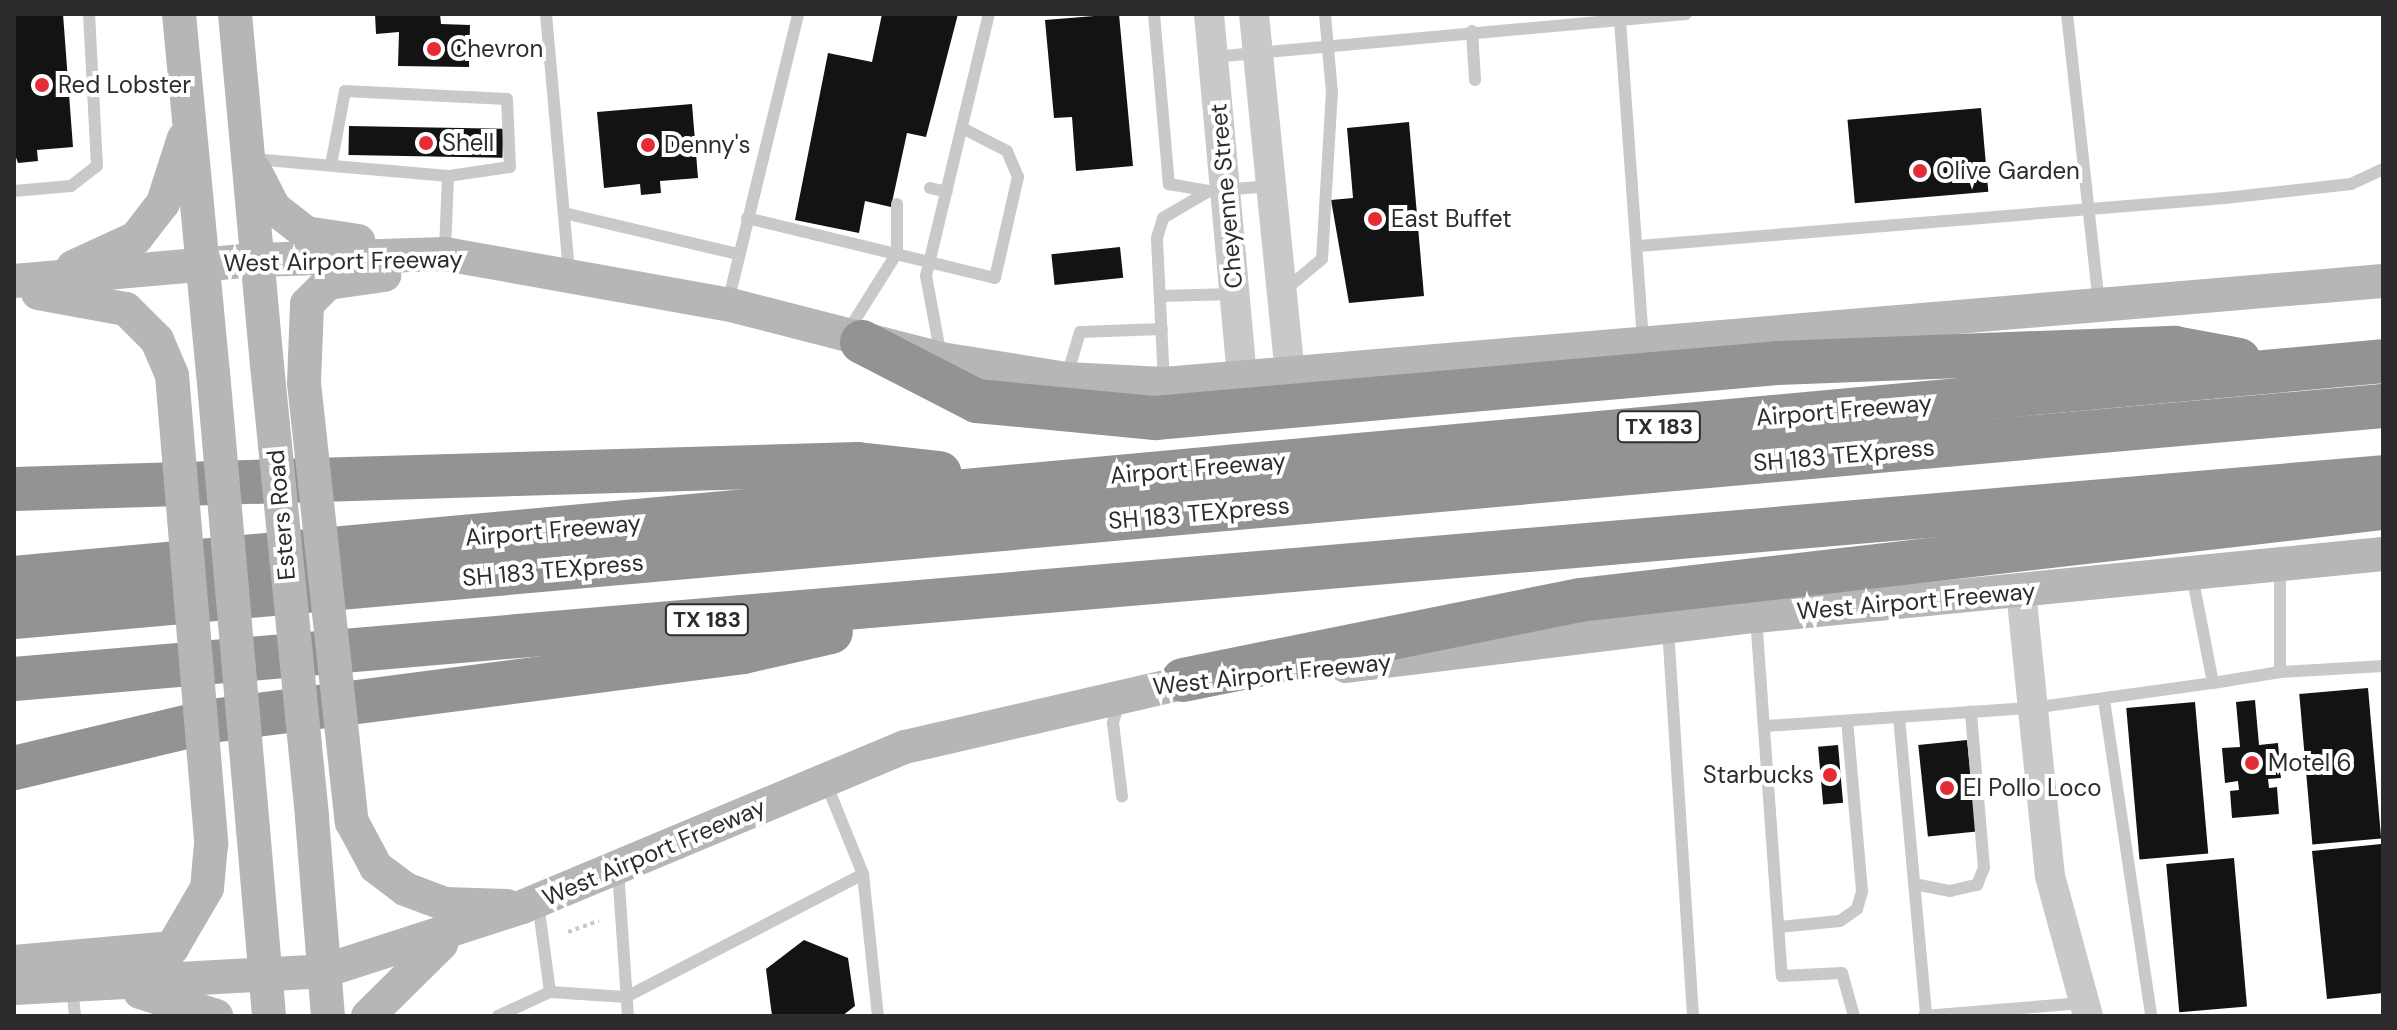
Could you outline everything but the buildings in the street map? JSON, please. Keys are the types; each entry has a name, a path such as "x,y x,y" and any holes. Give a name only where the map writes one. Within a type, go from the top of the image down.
{"highway":[{"path":"853,339 977,401 1155,418 1823,361 2175,348 2288,370"},
{"name":"Airport Freeway","path":"14,578 1030,482 2383,361"},
{"name":"SH 183 TEXpress","path":"14,617 2383,406"},
{"name":"SH 183 TEXpress","path":"14,639 2383,429"},
{"path":"2170,492 2383,452"},
{"path":"14,489 858,464 1030,482"},
{"name":"TX 183","path":"14,679 2170,492 2383,477"},
{"path":"1183,680 1580,600 2383,508"},
{"path":"14,768 211,721 743,652 995,596"}],"main road":[{"path":"179,14 269,1016"},
{"name":"Esters Road","path":"235,14 250,159 255,260 312,818 328,1016"},
{"path":"24,283 136,238 163,203 182,158 187,90"},
{"path":"250,159 274,208 306,233 411,243 445,254"},
{"path":"445,254 388,274 328,283 307,304 304,383 352,822 376,867 405,889 445,904 530,903"},
{"name":"West Airport Freeway","path":"24,283 255,260 445,254 727,304 853,339 941,359 1066,379 1164,384 1644,346 2383,281"},
{"path":"14,962 172,948 207,888 211,844 172,375 157,340 126,309 24,283"},
{"name":"West Airport Freeway","path":"14,988 83,995 324,971 455,932 905,747 1122,692 1183,680 1756,616 2280,567 2383,554"},
{"path":"368,1016 402,974 455,932"},
{"path":"83,995 216,1016"}],"street":[{"name":"Cheyenne Street","path":"1209,14 1218,191 1235,294 1242,378"},
{"name":"Cheyenne Street","path":"1254,14 1275,186 1290,375"},
{"path":"2021,591 2055,909 2085,1009"}],"lane":[{"path":"14,191 71,186 97,166 89,14"},
{"path":"546,14 569,274"},
{"path":"727,304 798,14"},
{"path":"941,359 926,276 989,14"},
{"path":"1154,14 1169,184 1218,191 1275,186"},
{"path":"1285,290 1322,259 1328,44 1325,14"},
{"path":"1489,14 1491,30"},
{"path":"1213,57 1328,44 1686,14"},
{"path":"2067,14 2099,306"},
{"path":"1620,20 1644,346"},
{"path":"1472,31 1475,80"},
{"path":"250,159 448,176 510,167 507,99 345,91 331,165"},
{"path":"747,218 995,278 1018,177 1007,151 962,128"},
{"path":"1639,246 2351,184 2383,169"},
{"path":"445,254 448,176"},
{"path":"930,188 947,192"},
{"path":"1164,384 1160,296 1163,218 1218,191"},
{"path":"853,339 897,253 897,204"},
{"path":"564,213 738,254"},
{"path":"1160,296 1235,294"},
{"path":"1066,379 1080,332 1162,329"},
{"path":"2280,567 2280,672"},
{"path":"2192,575 2213,683"},
{"path":"1756,616 1782,976 1842,973 1854,1016"},
{"path":"1667,626 1693,1016"},
{"path":"1766,726 2032,708 2104,700 2280,672 2383,666"},
{"path":"1122,692 1113,723 1122,796"},
{"path":"2104,700 2151,1016"},
{"path":"1914,884 1950,891 1977,885 1984,868 1971,712"},
{"path":"1899,717 1925,1016 2085,1009"},
{"path":"1779,927 1840,921 1857,909 1862,891 1847,721"},
{"path":"825,781 863,874 878,1016"},
{"path":"618,867 628,1016"},
{"path":"498,1016 550,992 626,997 863,874"},
{"path":"530,903 550,992"}],"path":[{"path":"568,932 599,921"}],"place":[{"name":"Chevron","path":"434,49"},
{"name":"Red Lobster","path":"42,85"},
{"name":"Shell","path":"426,143"},
{"name":"Denny's","path":"648,145"},
{"name":"Olive Garden","path":"1920,171"},
{"name":"East Buffet","path":"1375,219"},
{"name":"Motel 6","path":"2252,763"},
{"name":"Starbucks","path":"1830,775"},
{"name":"El Pollo Loco","path":"1947,788"}]}
